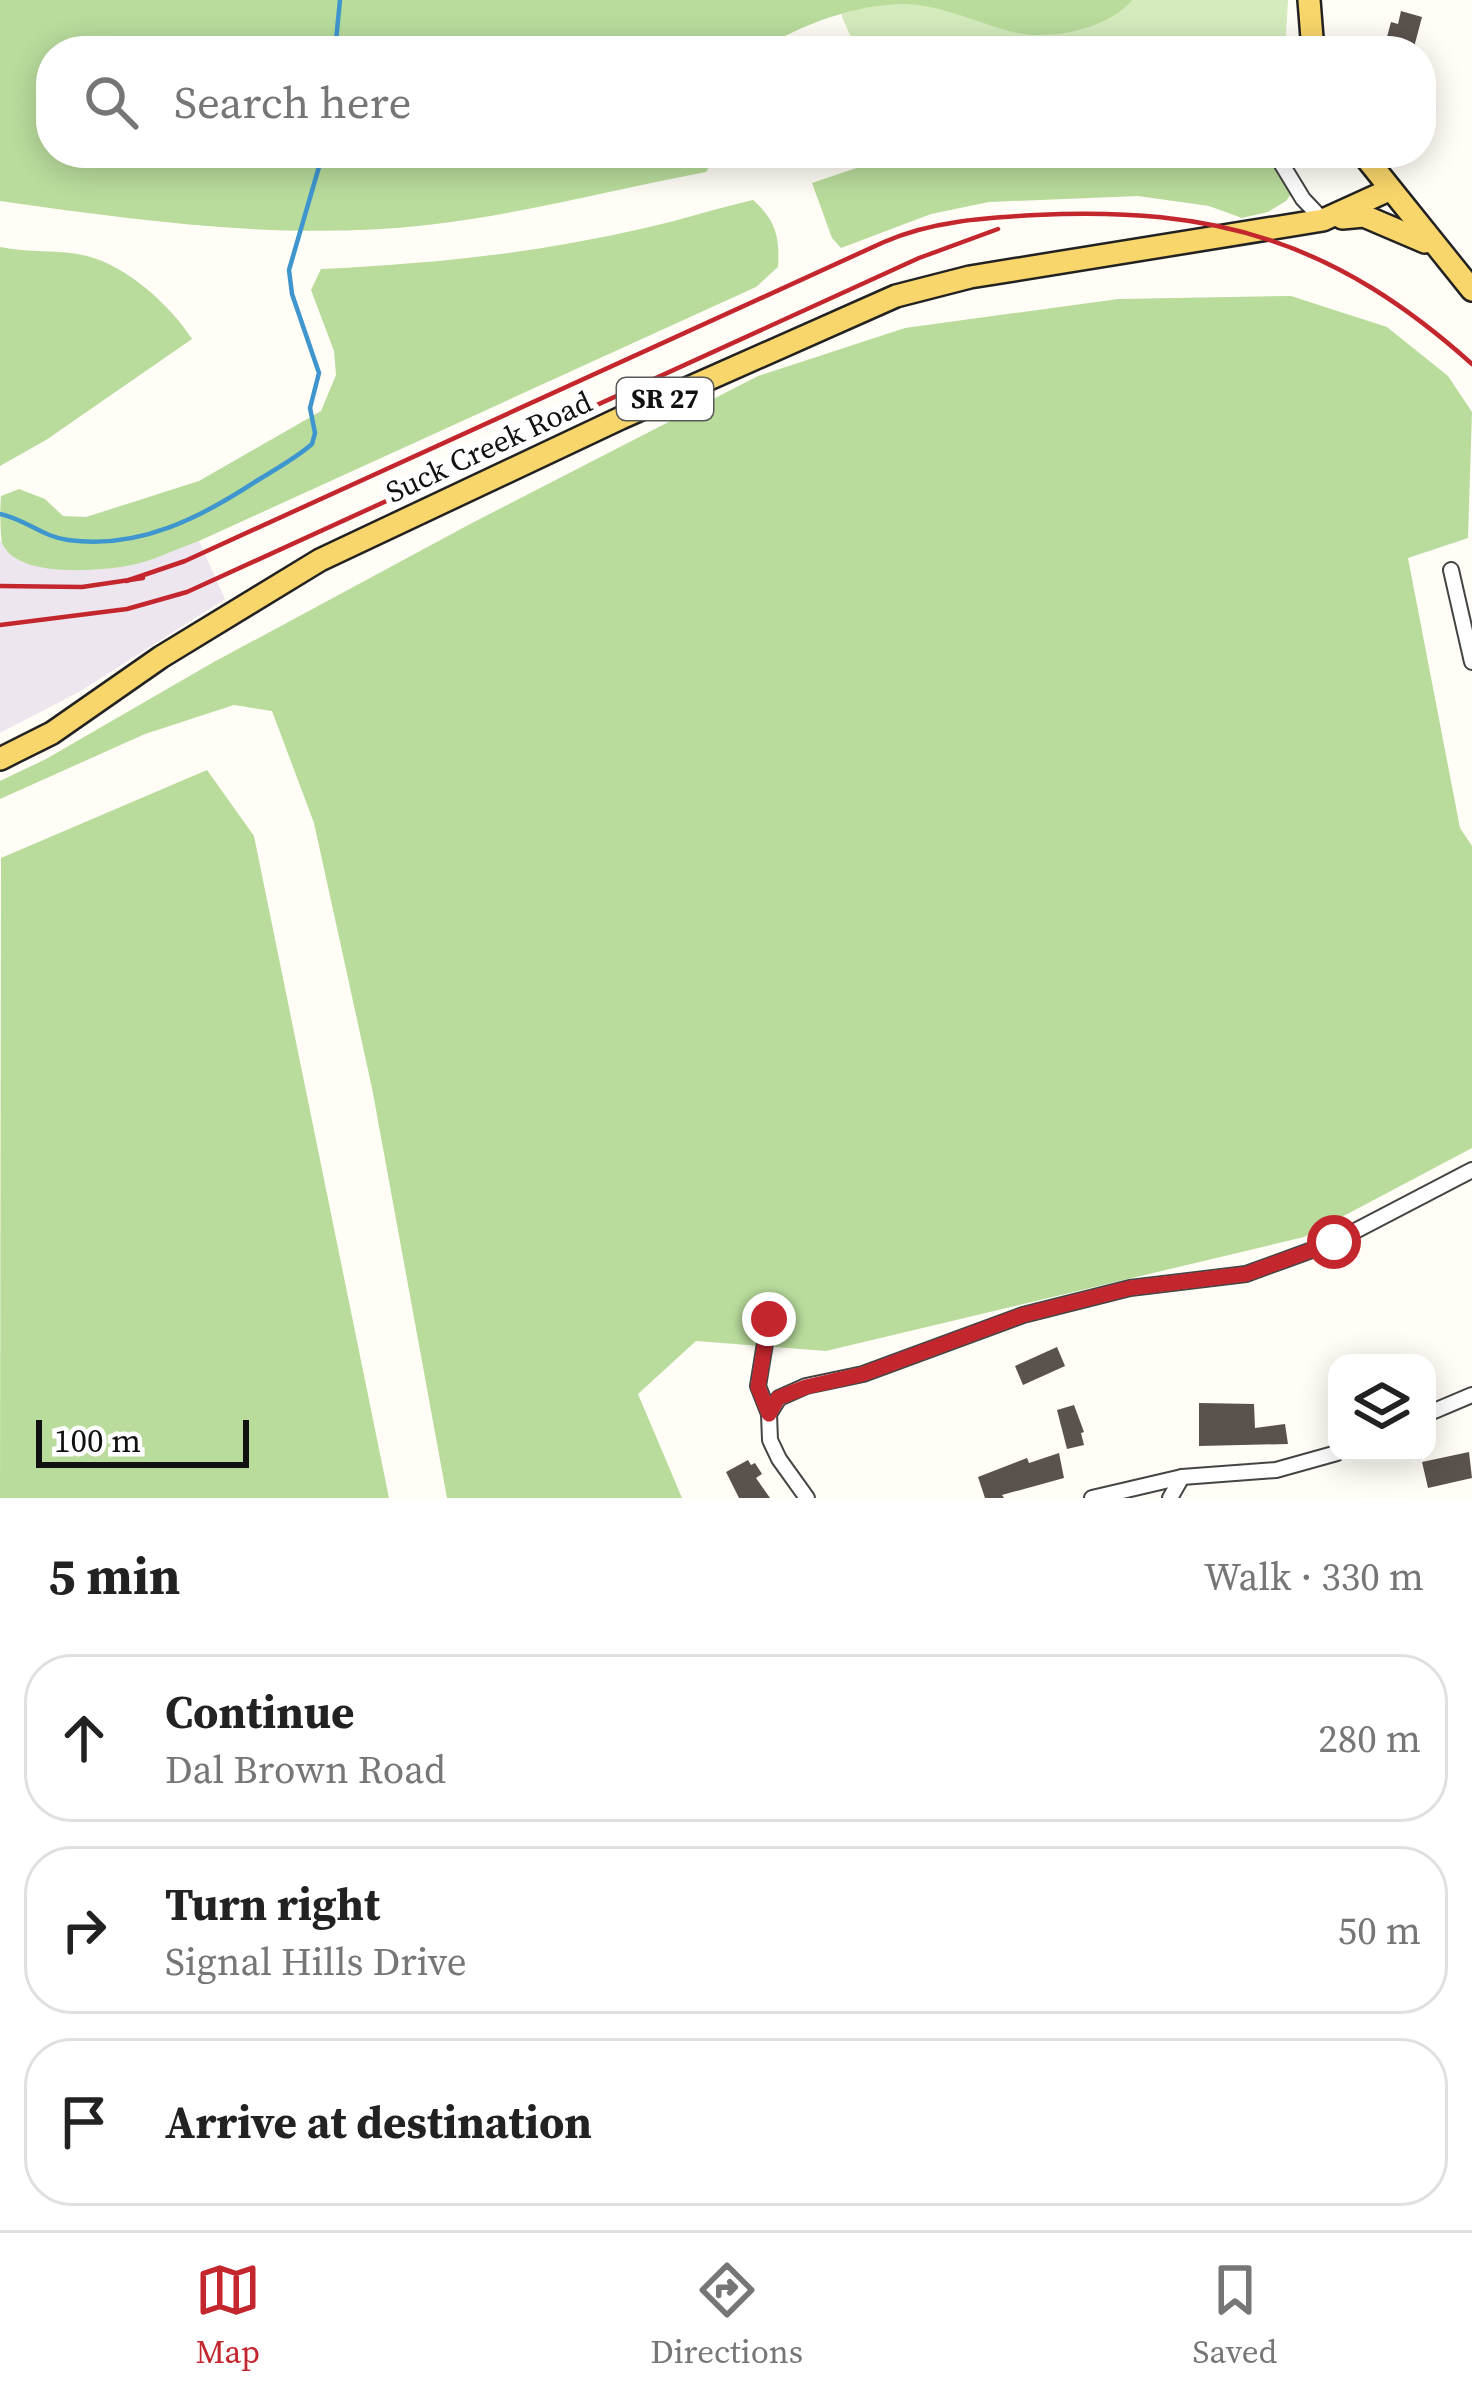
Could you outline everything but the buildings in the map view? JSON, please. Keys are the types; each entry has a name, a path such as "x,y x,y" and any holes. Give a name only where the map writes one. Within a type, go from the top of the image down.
{"main road":[{"path":"1309,0 1312,36"},
{"path":"1373,168 1472,290"},
{"name":"Suck Creek Road","path":"0,759 52,733 161,657 320,560 621,418 896,296 970,277 1323,220 1388,190"},
{"path":"1323,220 1364,216 1436,247"}],"street":[{"path":"1284,168 1323,220"},
{"path":"1451,570 1472,662"},
{"path":"769,1414 778,1398 806,1387 863,1374 1023,1315 1130,1288 1246,1274 1334,1242 1472,1170"},
{"path":"769,1319 758,1387 769,1414 770,1440 807,1498"},
{"path":"1436,1410 1472,1395"},
{"path":"1092,1498 1182,1477 1276,1470 1328,1456"},
{"path":"1170,1498 1182,1477"}],"shaded area":[{"path":"0,540 6,550 130,565 199,541 225,599 79,692 0,733"}],"green space":[{"path":"0,0 1132,0 1094,25 1044,35 1013,32 905,4 828,18 785,36 36,36 36,168 709,168 462,221 373,229 266,230 0,201"},
{"path":"842,0 1288,0 1286,36 850,36 842,17"},
{"path":"856,168 1275,168 1291,194 1268,212 1242,218 1209,206 1138,196 989,202 931,214 841,248 832,238 812,183"},
{"path":"753,200 772,222 778,247 778,267 756,287 154,558 114,568 58,570 23,562 2,543 1,496 19,489 45,499 63,516 86,517 199,481 321,411 336,375 334,351 311,290 321,269 524,251 645,228"},
{"path":"0,247 76,254 117,268 146,288 192,339 46,440 0,466"},
{"path":"1291,296 1387,327 1448,376 1472,412 1468,538 1408,558 1460,828 1472,846 1472,1148 1304,1237 826,1351 696,1341 638,1394 682,1498 447,1498 372,1088 314,823 272,711 234,705 145,734 0,799 0,781 472,523 758,376 905,328 1118,299"},
{"path":"207,770 254,836 389,1498 0,1498 1,858"}],"waterway":[{"path":"336,36 340,0"},
{"path":"0,514 68,540 94,542 145,535 215,506 312,444 315,433 310,408 319,373 292,294 289,270 319,168"}],"railway":[{"path":"126,581 185,561 884,242 959,222 1036,215 1161,217 1270,240 1372,288 1472,364"},
{"path":"0,625 127,609 187,592 919,258 998,229"},
{"path":"0,586 82,587 143,578"}],"route":[{"path":"769,1319 758,1387 769,1414 778,1398 806,1387 863,1374 1023,1315 1130,1288 1246,1274 1334,1242"}]}
